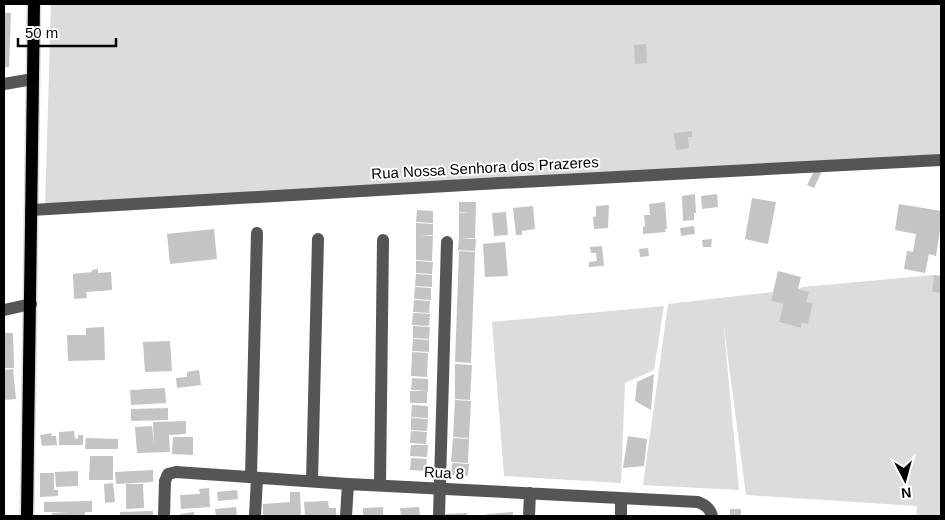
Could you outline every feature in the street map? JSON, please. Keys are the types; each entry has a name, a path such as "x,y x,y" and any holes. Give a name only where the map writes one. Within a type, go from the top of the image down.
{"main road":[{"path":"27,516 34,4"}],"street":[{"path":"4,84 33,79"},
{"name":"Rua Nossa Senhora dos Prazeres","path":"32,210 472,184 941,160"},
{"path":"254,516 257,233"},
{"path":"312,482 318,239"},
{"path":"380,485 382,240"},
{"path":"438,516 447,242"},
{"path":"4,310 31,304"},
{"name":"Rua 8","path":"164,516 164,481 168,474 176,472 312,482 698,502 710,509 712,516"},
{"path":"346,516 348,484"},
{"path":"529,516 530,493"},
{"path":"620,516 621,498"}],"shaded area":[{"path":"51,4 941,4 941,158 45,206"},
{"path":"934,275 932,292 941,293 941,516 916,516 917,506 746,495 723,320 739,490 643,485 668,304 773,292 771,301 783,304 779,322 801,328 802,322 808,323 813,304 806,302 808,292 798,289 803,287"},
{"path":"664,306 654,370 625,383 621,483 504,476 492,322"}],"building":[{"path":"4,13 11,13 9,67 4,67"},
{"path":"646,44 647,63 635,64 634,45"},
{"path":"692,131 692,137 688,137 689,148 676,150 674,133"},
{"path":"814,171 822,171 814,188 807,185"},
{"path":"695,194 696,213 694,213 694,220 683,221 682,196"},
{"path":"717,194 718,207 702,209 701,196"},
{"path":"752,198 776,202 768,244 745,239"},
{"path":"459,202 476,202 475,238 459,238 459,213 469,213 459,212"},
{"path":"665,202 666,232 643,234 643,227 645,226 644,215 650,215 649,204"},
{"path":"899,204 941,211 936,256 929,254 925,273 904,269 907,251 913,252 916,234 895,230"},
{"path":"609,205 608,228 594,229 593,217 596,216 596,206"},
{"path":"533,206 535,229 522,231 522,235 516,235 513,208"},
{"path":"417,210 433,211 433,223 416,222"},
{"path":"506,212 508,235 494,236 492,213"},
{"path":"416,223 433,224 433,235 420,236 433,236 432,261 416,260"},
{"path":"694,226 695,234 681,236 680,228"},
{"path":"214,229 217,259 170,264 167,234"},
{"path":"459,238 476,239 475,251 458,250"},
{"path":"712,239 711,247 703,247 702,240"},
{"path":"505,242 508,276 485,277 483,244"},
{"path":"602,246 604,266 589,267 589,262 597,261 596,253 591,253 590,247"},
{"path":"648,248 649,256 640,257 639,249"},
{"path":"459,251 475,252 471,363 455,362"},
{"path":"416,261 433,262 432,274 416,273"},
{"path":"98,269 98,273 111,272 112,290 86,292 87,298 74,299 73,274 92,272 92,270"},
{"path":"778,271 801,277 798,289 809,292 806,302 813,303 808,324 802,322 801,328 779,322 783,304 771,301"},
{"path":"416,274 432,275 432,287 415,286"},
{"path":"934,275 941,276 941,293 932,292"},
{"path":"415,287 431,288 431,300 414,299"},
{"path":"414,300 430,301 429,313 413,312"},
{"path":"413,313 430,314 429,326 412,325"},
{"path":"413,326 430,327 429,339 413,338"},
{"path":"104,327 105,360 68,361 67,335 86,335 86,328"},
{"path":"4,333 13,333 14,368 4,368"},
{"path":"413,339 429,340 429,352 412,351"},
{"path":"170,341 172,371 145,372 143,342"},
{"path":"412,352 428,353 427,377 411,376"},
{"path":"455,364 472,365 470,400 455,399"},
{"path":"13,369 16,399 4,400 4,370"},
{"path":"199,370 201,385 177,388 176,378 187,377 187,372"},
{"path":"654,374 651,410 635,401 637,382"},
{"path":"412,378 428,379 428,391 411,390"},
{"path":"165,388 166,403 131,405 130,390"},
{"path":"410,391 427,391 427,403 410,403"},
{"path":"455,400 471,401 469,438 453,437"},
{"path":"412,405 428,406 428,418 411,417"},
{"path":"168,408 168,420 131,421 131,409"},
{"path":"411,418 428,419 427,431 411,430"},
{"path":"186,421 186,434 169,435 170,452 137,453 135,427 152,426 154,445 153,422"},
{"path":"74,431 75,439 78,438 78,435 83,435 83,445 59,445 59,432"},
{"path":"411,431 427,432 426,444 410,443"},
{"path":"52,433 51,436 56,436 57,445 42,446 40,435"},
{"path":"628,436 647,439 644,466 623,468"},
{"path":"173,437 193,437 193,455 172,454"},
{"path":"86,438 118,439 118,449 85,449"},
{"path":"453,438 469,439 468,463 451,462"},
{"path":"411,445 428,445 427,457 410,456"},
{"path":"90,456 113,456 113,480 89,480"},
{"path":"411,458 427,459 426,471 410,470"},
{"path":"452,463 469,464 468,476 451,475"},
{"path":"153,470 153,482 116,484 115,472"},
{"path":"78,471 78,486 56,487 55,472"},
{"path":"40,473 54,473 54,490 58,490 58,496 40,497"},
{"path":"113,483 115,502 105,503 104,484"},
{"path":"126,484 143,484 144,508 126,509"},
{"path":"209,488 210,507 181,509 180,495 200,494 199,489"},
{"path":"237,490 238,499 218,501 217,492"},
{"path":"290,492 300,492 301,516 263,516 263,504 290,502"},
{"path":"92,501 92,512 85,512 85,516 52,516 52,513 69,512 44,512 44,502"},
{"path":"328,501 329,508 336,508 336,516 305,516 304,502"},
{"path":"236,507 237,516 216,516 215,509"},
{"path":"383,507 383,516 363,516 363,508"},
{"path":"419,507 420,516 401,516 400,508"},
{"path":"730,509 741,509 741,516 730,516"},
{"path":"153,511 153,516 120,516 120,512"},
{"path":"194,512 194,516 180,516 180,514"},
{"path":"513,512 513,516 487,516 487,514"},
{"path":"467,513 467,516 446,516 446,514"}]}
